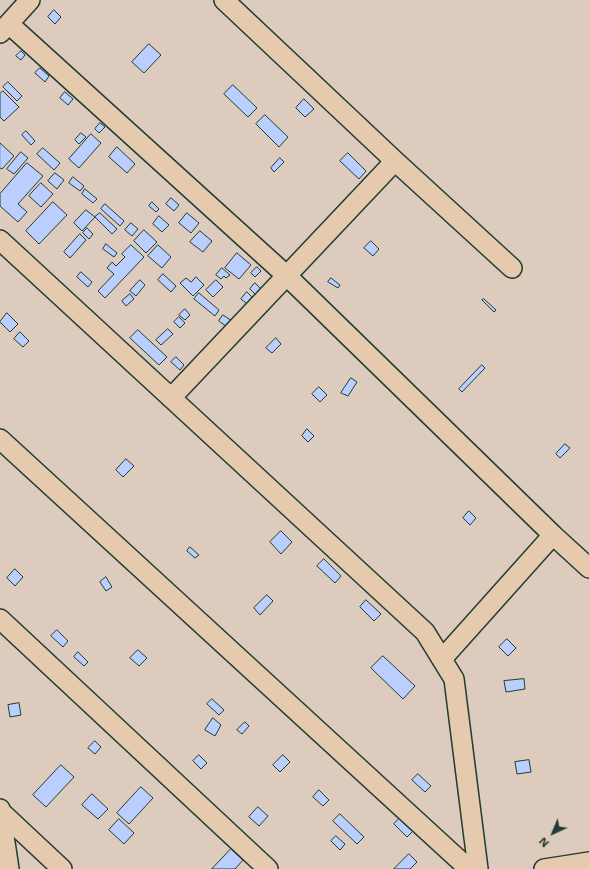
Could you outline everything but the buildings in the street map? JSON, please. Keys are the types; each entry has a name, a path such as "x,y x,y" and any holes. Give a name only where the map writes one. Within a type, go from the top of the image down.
{"street":[{"path":"30,0 4,29 287,276 553,535 589,568"},
{"path":"224,0 395,161 512,268"},
{"path":"171,398 395,161"},
{"path":"0,240 425,632 454,679 478,869"},
{"path":"0,440 469,869"},
{"path":"442,659 553,535"},
{"path":"0,619 268,869"},
{"path":"0,810 9,869"},
{"path":"0,810 62,869"},
{"path":"544,869 589,862"}]}
